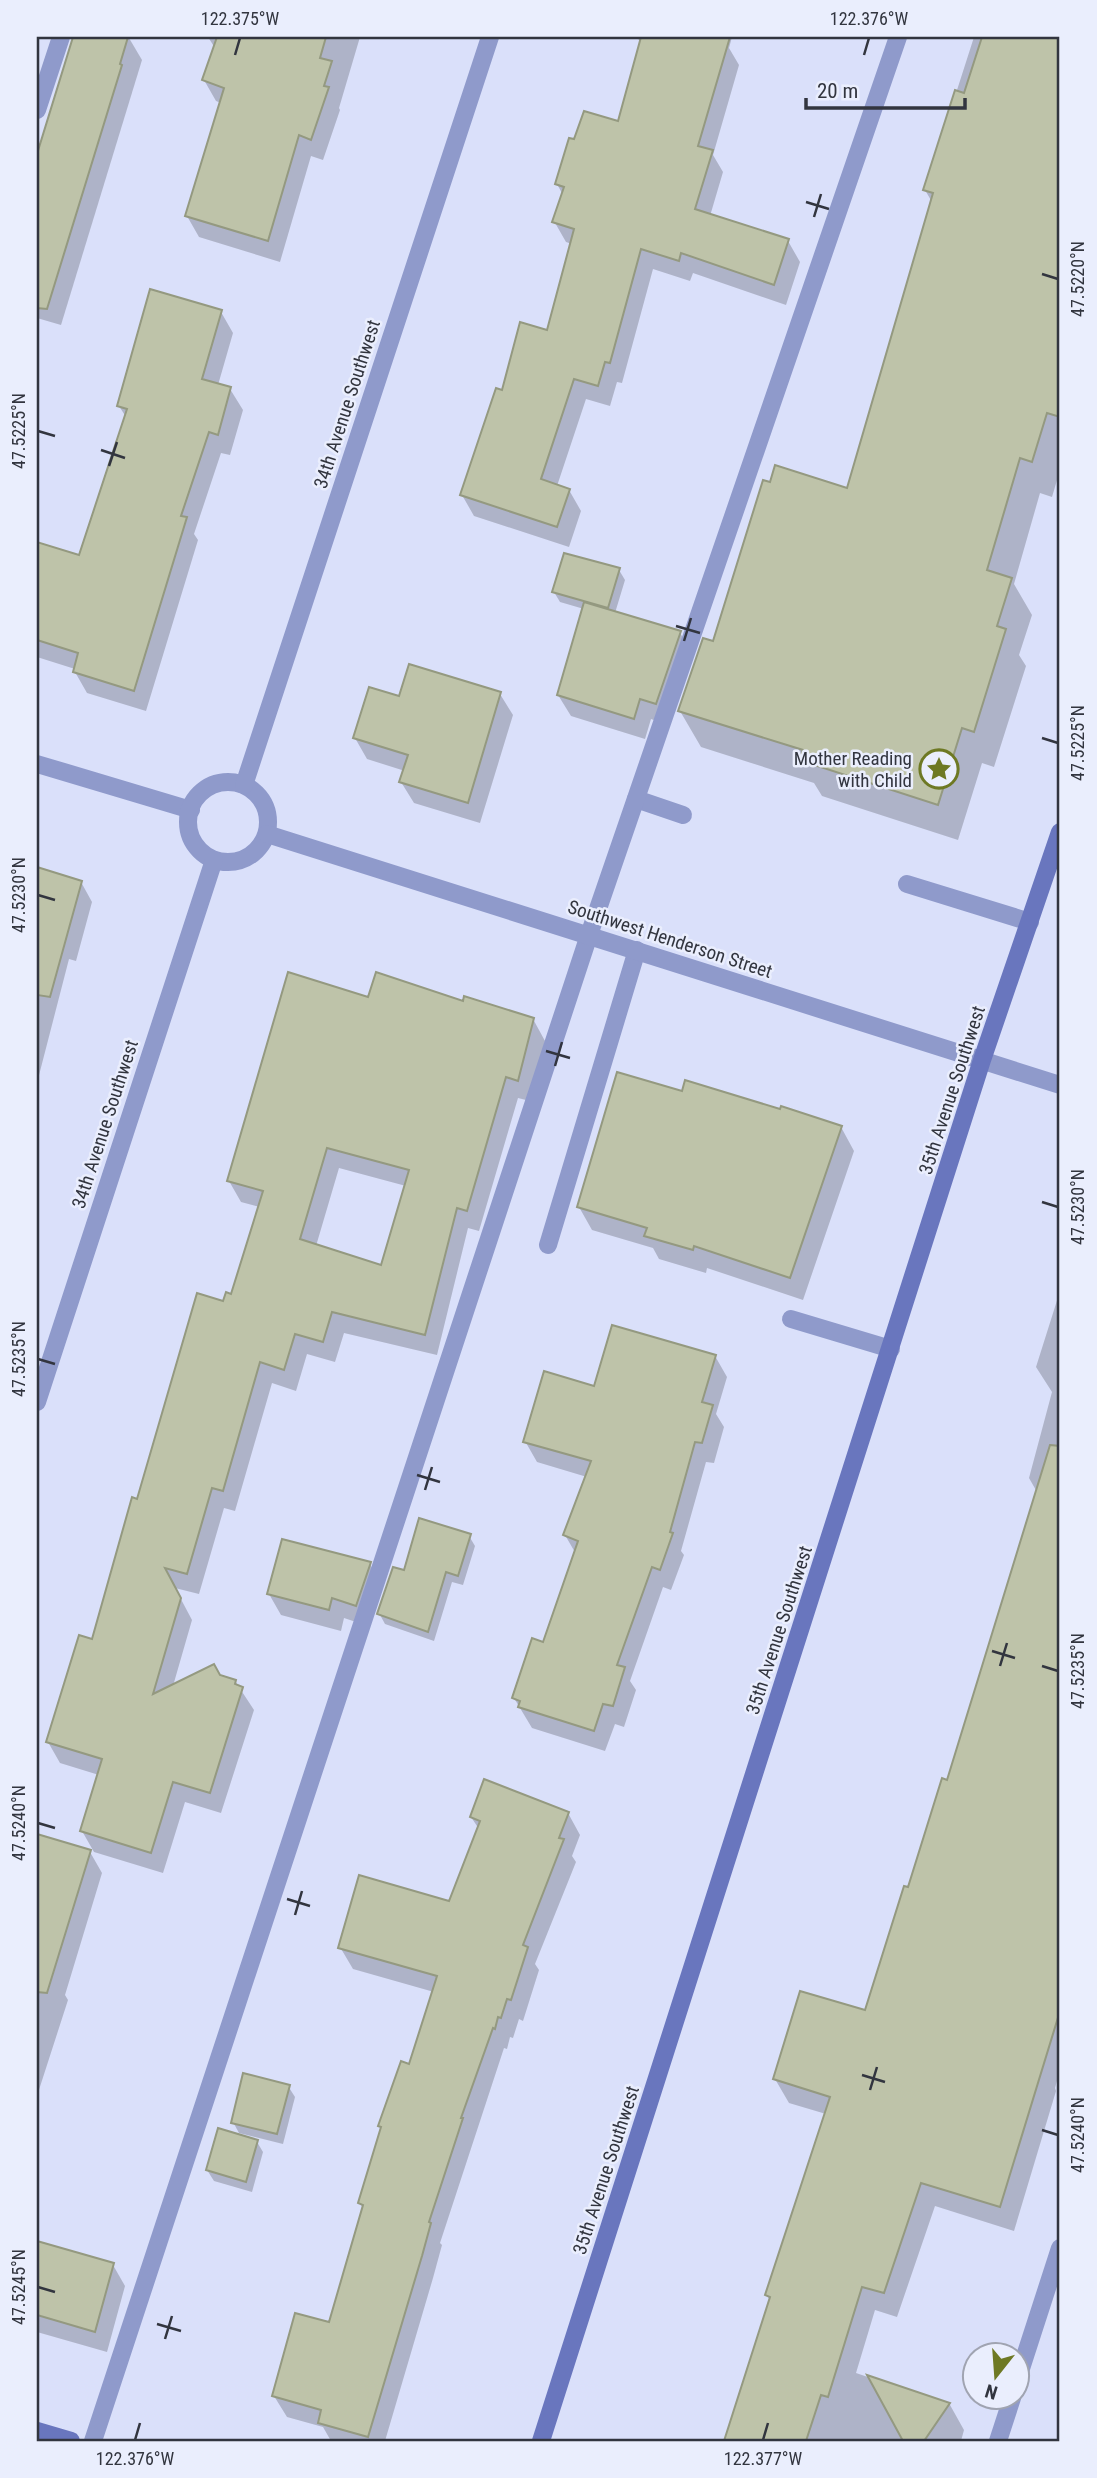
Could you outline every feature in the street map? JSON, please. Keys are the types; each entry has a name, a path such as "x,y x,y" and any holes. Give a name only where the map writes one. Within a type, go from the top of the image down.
{"main road":[{"name":"35th Avenue Southwest","path":"541,2441 982,1060 1060,832"},
{"path":"37,2431 71,2441"}],"street":[{"path":"37,110 61,37"},
{"name":"34th Avenue Southwest","path":"244,785 490,37"},
{"path":"93,2441 589,934 898,37"},
{"path":"37,764 191,810"},
{"path":"225,782 244,785 260,798 267,809 267,834 252,856 227,863 214,860 202,853 194,843 189,831 188,817 200,793 211,786 225,782"},
{"path":"636,799 683,815"},
{"name":"Southwest Henderson Street","path":"267,834 1060,1085"},
{"name":"34th Avenue Southwest","path":"37,1402 214,860"},
{"path":"907,884 1030,922"},
{"path":"548,1245 637,950"},
{"path":"791,1319 891,1349"},
{"path":"1030,2343 1060,2248"},
{"path":"998,2441 1007,2412"}],"building":[{"path":"73,37 128,37 120,64 122,65 47,309 37,308 37,154"},
{"path":"217,37 326,37 320,58 332,61 324,86 329,87 311,140 299,135 268,241 185,216 224,88 202,80"},
{"path":"641,37 730,37 698,146 713,150 695,209 789,239 774,285 681,253 679,261 641,249 610,363 605,362 598,386 574,379 541,479 570,489 557,527 460,495 496,388 502,390 520,322 547,330 574,229 552,222 564,187 555,184 569,138 574,139 584,111 618,121"},
{"path":"982,37 1060,37 1060,417 1047,413 1032,462 1020,458 987,570 1012,578 997,626 1006,629 974,732 962,728 938,805 799,760 803,750 678,711 703,638 713,641 763,480 770,482 775,465 847,488 933,193 923,190 955,90 964,93"},
{"path":"150,289 222,310 202,379 231,387 218,435 209,432 181,516 187,517 134,691 73,672 78,653 37,640 37,542 79,555 127,409 117,406"},
{"path":"564,553 620,568 608,608 552,592"},
{"path":"584,602 681,631 656,704 640,699 634,719 557,695"},
{"path":"409,664 501,692 468,803 399,782 408,755 353,738 369,687 399,696"},
{"path":"37,867 82,881 50,997 37,995"},
{"path":"288,972 368,997 376,972 463,1001 464,996 534,1018 518,1081 506,1077 467,1211 457,1208 425,1335 332,1312 323,1342 295,1334 284,1370 260,1362 223,1491 212,1488 187,1574 165,1568 181,1598 153,1694 214,1664 220,1675 236,1680 235,1684 243,1687 210,1793 173,1782 151,1853 80,1831 102,1759 46,1742 79,1635 92,1639 132,1497 137,1499 197,1293 223,1301 226,1292 231,1294 263,1191 227,1181","holes":["327,1148 409,1170 381,1265 300,1239"]},
{"path":"617,1072 682,1091 685,1080 842,1126 790,1278 694,1246 693,1250 644,1236 647,1228 577,1207"},
{"path":"612,1325 716,1355 702,1402 713,1405 702,1443 695,1442 670,1532 673,1533 660,1570 652,1567 617,1665 625,1667 613,1706 603,1704 594,1731 518,1707 520,1701 512,1698 532,1638 543,1642 578,1541 563,1535 591,1461 523,1442 544,1371 594,1386"},
{"path":"1050,1445 1060,1446 1060,2011 1000,2207 921,2183 884,2293 862,2287 828,2397 821,2395 806,2441 724,2441 770,2297 765,2295 830,2097 773,2079 800,1991 865,2010 942,1778 947,1780"},
{"path":"419,1518 471,1534 458,1576 446,1572 428,1632 377,1614 393,1567 404,1570"},
{"path":"282,1539 371,1562 356,1606 332,1598 329,1610 267,1594"},
{"path":"484,1779 569,1812 559,1838 564,1839 523,1945 528,1947 511,2000 507,1999 501,2018 498,2017 495,2029 493,2028 461,2118 368,2437 318,2423 321,2410 272,2396 295,2313 329,2322 363,2205 358,2203 381,2127 378,2126 401,2061 409,2064 437,1976 338,1948 359,1875 449,1901 480,1821 470,1817"},
{"path":"37,1834 91,1850 47,1993 37,1992"},
{"path":"243,2073 290,2085 277,2134 231,2123"},
{"path":"218,2128 258,2140 246,2182 206,2170"},
{"path":"37,2241 114,2263 95,2332 37,2315"},
{"path":"867,2375 950,2403 924,2441 903,2441"}],"place":[{"name":"Mother Reading with Child","path":"939,769"}]}
